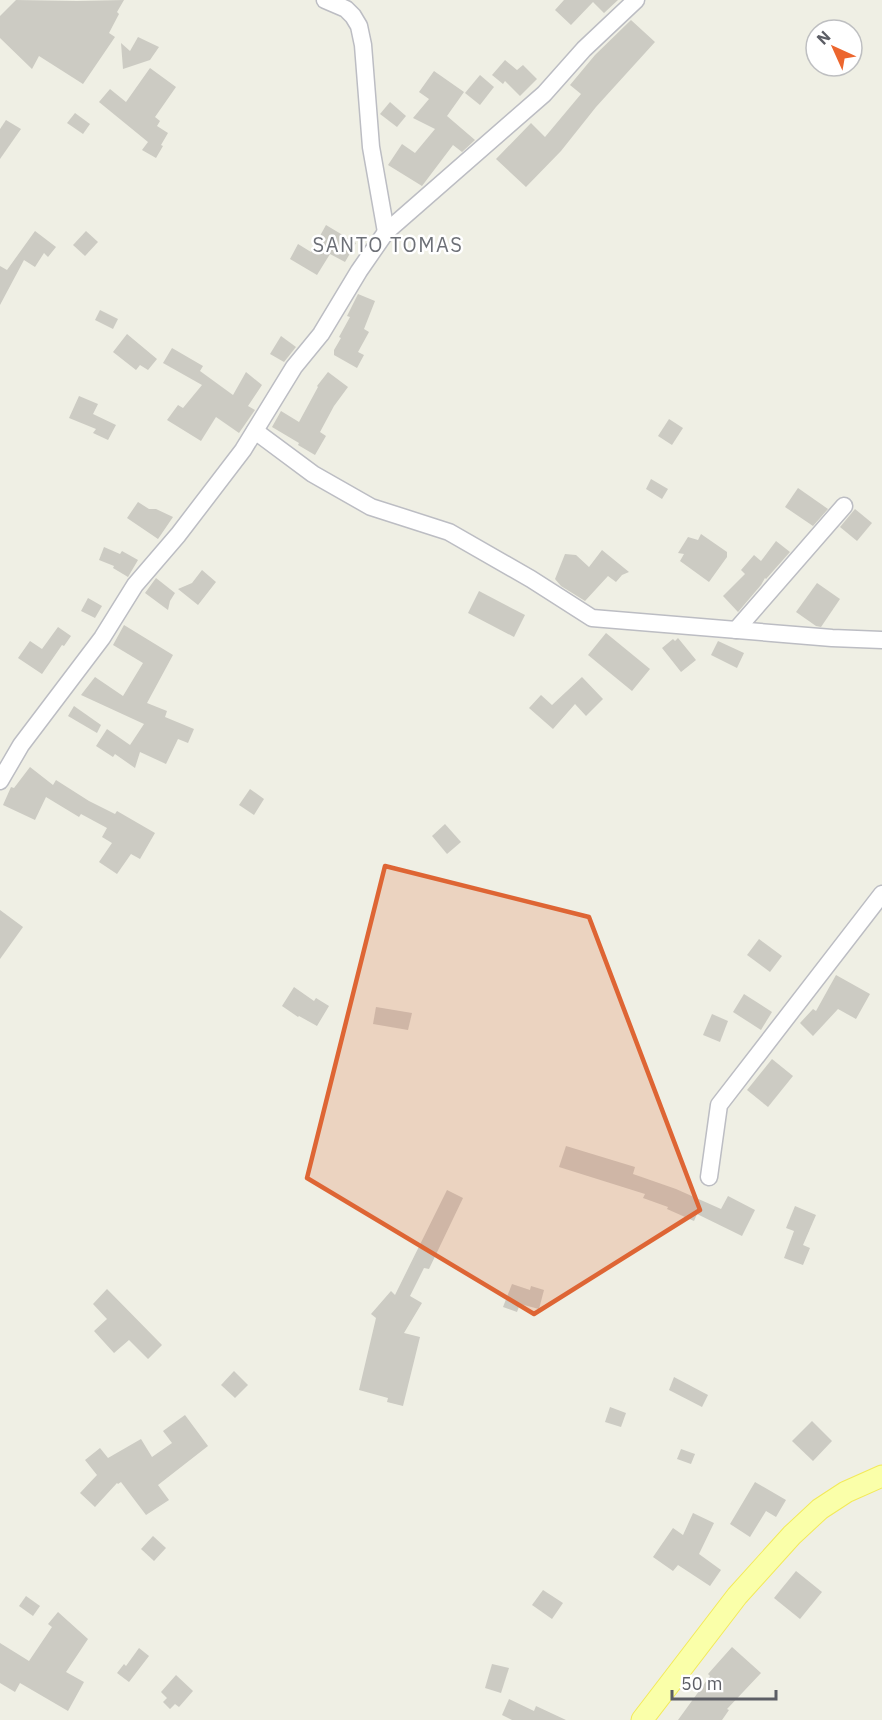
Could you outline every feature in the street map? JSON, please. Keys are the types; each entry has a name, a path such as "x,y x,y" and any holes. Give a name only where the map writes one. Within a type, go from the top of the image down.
{"main road":[{"path":"642,1720 737,1596 792,1535 820,1509 846,1492 882,1476"}],"street":[{"path":"325,0 346,9 359,26 363,45 371,147 386,232"},
{"path":"0,781 21,745 102,638 135,585 178,536 243,450 294,367 321,334 359,271 386,232 544,94 584,49 636,0"},
{"path":"255,431 314,474 371,507 449,532 531,579 591,618 882,640"},
{"path":"736,630 844,506"},
{"path":"709,1177 719,1105 882,894"}],"highlighted area":[{"path":"385,866 589,917 700,1210 534,1314 307,1178"}],"building":[{"path":"16,0 124,0 109,33 115,37 83,84 39,56 32,69 0,38 0,16"},
{"path":"564,0 618,0 604,13 593,2 571,25 555,10"},
{"path":"631,20 655,42 596,107 561,151 526,187 496,159 531,123 545,137 581,94 570,85 595,55"},
{"path":"138,37 159,47 150,60 123,69 121,43 130,51"},
{"path":"505,60 517,70 523,65 537,79 520,96 505,81 503,84 492,75"},
{"path":"150,68 176,87 155,117 160,121 157,126 168,133 156,158 142,150 148,142 99,102 110,89 126,102"},
{"path":"434,71 464,92 447,116 475,140 462,152 453,145 422,186 388,165 402,144 415,153 435,129 413,118 429,99 419,92"},
{"path":"480,75 494,87 480,105 465,93"},
{"path":"390,102 406,116 397,127 380,114"},
{"path":"75,113 90,124 83,134 67,123"},
{"path":"6,120 21,129 0,159 0,129"},
{"path":"326,225 356,243 345,262 330,254 317,275 290,259 298,244 311,252"},
{"path":"35,231 56,247 48,257 44,253 35,267 24,260 0,305 0,266 7,270"},
{"path":"86,231 98,242 85,256 73,245"},
{"path":"358,294 375,301 364,329 369,332 358,352 364,355 357,368 334,355 334,350"},
{"path":"100,310 118,319 113,329 95,320"},
{"path":"127,334 157,359 148,370 140,365 136,370 113,352"},
{"path":"281,336 296,347 284,362 270,354"},
{"path":"172,348 203,366 200,371 233,395 246,372 262,385 248,406 255,410 239,433 216,417 201,441 167,420 178,405 183,408 202,385 163,363"},
{"path":"328,372 348,387 334,406 320,432 326,436 315,455 272,427 281,411 299,422 317,386"},
{"path":"79,396 98,404 93,414 116,425 108,440 93,433 96,429 69,418"},
{"path":"669,419 683,428 672,445 658,436"},
{"path":"651,479 668,489 662,499 646,489"},
{"path":"798,488 828,509 813,526 785,507"},
{"path":"138,502 149,509 156,509 173,517 158,539 127,518"},
{"path":"855,509 872,523 857,541 840,527"},
{"path":"701,534 727,552 727,557 709,582 680,561 684,554 678,553 688,537 698,540"},
{"path":"776,541 790,552 765,578 738,612 723,596 745,574 741,570 754,555 761,561"},
{"path":"104,547 120,554 122,551 138,560 128,577 113,568 114,566 99,560"},
{"path":"602,550 629,572 622,575 616,582 608,576 585,601 561,586 555,579 565,554 576,555 589,567"},
{"path":"202,570 216,582 198,605 178,589 192,583"},
{"path":"156,578 175,593 168,610 145,593"},
{"path":"817,583 840,599 821,627 796,612"},
{"path":"479,591 525,615 514,637 468,613"},
{"path":"88,598 102,606 95,618 81,611"},
{"path":"124,625 173,655 147,703 167,711 165,717 194,729 188,743 178,739 166,764 140,752 135,768 115,754 113,757 96,746 107,729 130,745 144,724 81,695 95,677 123,696 143,663 113,645"},
{"path":"58,627 71,636 42,674 18,658 30,641 42,649"},
{"path":"606,633 650,669 632,691 588,655"},
{"path":"678,638 696,660 681,672 662,648 673,639 675,641"},
{"path":"718,641 744,653 737,668 711,655"},
{"path":"582,677 603,699 586,716 575,704 553,729 529,708 541,695 552,705"},
{"path":"74,706 101,725 97,733 68,716"},
{"path":"30,767 53,785 56,780 89,801 115,814 117,811 155,833 140,859 131,854 117,874 99,862 112,843 102,837 107,828 81,814 79,817 46,797 35,820 3,805 11,787 14,788"},
{"path":"250,789 264,799 254,815 239,805"},
{"path":"445,824 461,842 447,854 432,836"},
{"path":"0,910 23,927 0,959"},
{"path":"759,939 782,956 770,972 747,955"},
{"path":"836,975 870,994 856,1019 838,1009 813,1036 800,1023 813,1009 816,1011"},
{"path":"294,987 314,1001 316,998 329,1006 317,1026 282,1006"},
{"path":"744,994 772,1012 761,1030 733,1012"},
{"path":"376,1007 412,1013 408,1030 373,1024"},
{"path":"712,1014 728,1021 720,1042 703,1035"},
{"path":"772,1059 793,1076 768,1107 747,1090"},
{"path":"566,1146 635,1167 633,1174 676,1189 721,1209 728,1196 755,1210 742,1236 697,1214 694,1221 667,1209 668,1207 643,1198 645,1194 559,1167"},
{"path":"447,1190 463,1198 429,1269 424,1268 410,1296 422,1303 404,1333 420,1337 403,1406 387,1402 388,1398 359,1390 376,1318 371,1314 391,1291 395,1295"},
{"path":"795,1206 816,1215 803,1245 810,1248 803,1265 784,1258 794,1231 786,1228"},
{"path":"512,1284 530,1290 531,1286 544,1290 539,1309 520,1304 517,1312 503,1307"},
{"path":"107,1289 162,1345 148,1359 129,1340 114,1353 94,1331 107,1319 93,1304"},
{"path":"234,1371 248,1385 235,1398 221,1385"},
{"path":"674,1377 708,1395 702,1407 669,1390"},
{"path":"610,1407 626,1413 621,1427 605,1422"},
{"path":"185,1415 208,1446 158,1485 169,1500 146,1515 121,1482 117,1483 95,1507 80,1493 97,1475 85,1460 100,1448 108,1458 141,1439 152,1457 172,1443 163,1431"},
{"path":"812,1421 832,1441 813,1461 792,1441"},
{"path":"681,1449 695,1454 691,1464 677,1459"},
{"path":"755,1482 786,1500 776,1517 766,1511 750,1537 730,1524"},
{"path":"693,1513 714,1523 699,1554 721,1570 710,1586 678,1565 673,1571 653,1557 673,1528 683,1535"},
{"path":"153,1536 166,1548 154,1561 141,1549"},
{"path":"796,1571 822,1592 800,1619 774,1598"},
{"path":"543,1590 563,1603 552,1619 532,1605"},
{"path":"26,1596 40,1606 33,1616 19,1606"},
{"path":"58,1612 88,1639 66,1672 84,1682 68,1711 20,1683 15,1692 0,1683 0,1643 29,1661 52,1627 48,1624"},
{"path":"732,1647 761,1673 727,1709 729,1710 722,1720 678,1720 710,1676 708,1674"},
{"path":"139,1648 149,1656 129,1682 117,1673 124,1664 126,1666"},
{"path":"492,1664 509,1668 501,1693 485,1688"},
{"path":"176,1675 193,1691 179,1707 175,1704 170,1709 163,1702 167,1698 161,1692"},
{"path":"509,1699 534,1711 536,1706 566,1720 512,1720 502,1715"}],"district":[{"name":"SANTO TOMAS","path":"388,244"}]}
